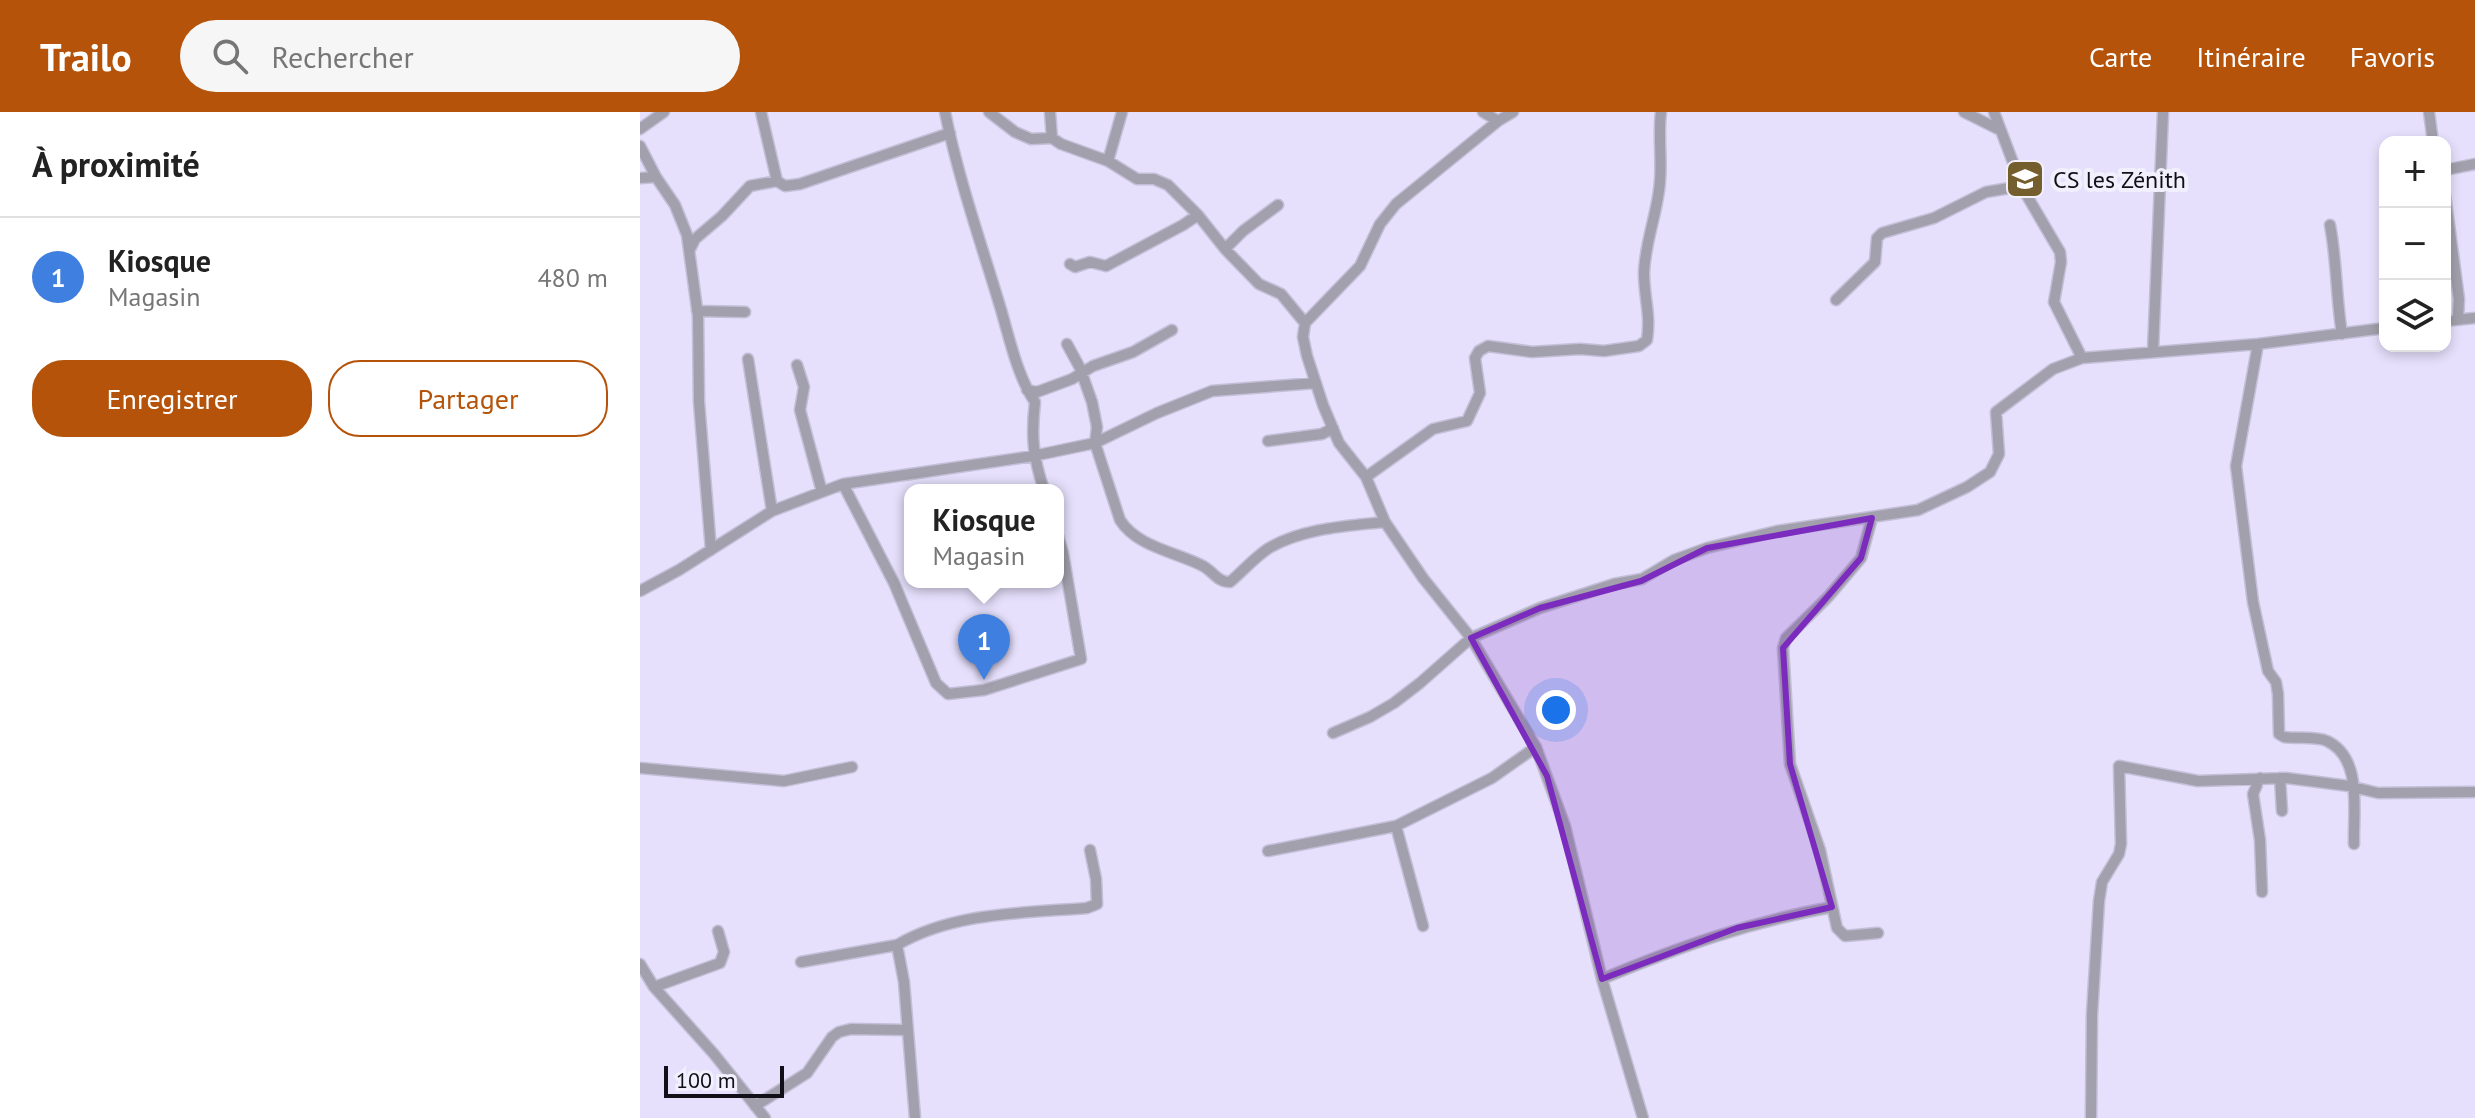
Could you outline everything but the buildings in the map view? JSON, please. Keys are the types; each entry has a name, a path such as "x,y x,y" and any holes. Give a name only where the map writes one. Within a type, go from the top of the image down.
{"street":[{"path":"640,129 664,112"},
{"path":"761,112 777,181"},
{"path":"945,112 958,169 1027,390 1035,402 1033,456 1042,484"},
{"path":"989,112 1015,132 1031,139 1052,138 1108,161 1137,179 1154,179 1168,185 1259,284 1281,294 1305,323"},
{"path":"1050,112 1052,138"},
{"path":"1108,161 1122,112"},
{"path":"1483,112 1498,121"},
{"path":"1513,112 1396,204 1380,224 1360,266 1305,323 1303,337 1316,383 1339,443 1366,477 1385,522 1423,578 1471,638 1536,747 1565,826 1602,979 1643,1118"},
{"path":"1366,477 1433,429 1467,421 1480,393 1475,358 1479,351 1488,346 1532,352 1604,351 1639,346 1647,340 1651,319 1644,274 1649,228 1660,178 1661,112"},
{"path":"1964,112 2000,130"},
{"path":"1994,112 2022,186 2060,252 2054,302 2082,358"},
{"path":"2429,112 2432,136"},
{"path":"2153,351 2163,113"},
{"path":"689,252 695,239 750,186 777,181 785,186 800,184 950,133"},
{"path":"640,146 682,220 689,252 697,311 700,417 711,550"},
{"path":"2451,169 2475,164"},
{"path":"640,178 656,177"},
{"path":"1836,300 1875,262 1877,238 1882,233 1934,218 1986,192 2022,186"},
{"path":"1225,249 1278,205"},
{"path":"2447,208 2459,299 2458,319"},
{"path":"1070,264 1075,267 1090,262 1106,266 1198,215"},
{"path":"2330,225 2342,334"},
{"path":"697,311 745,312"},
{"path":"2451,320 2475,318"},
{"path":"1333,733 1394,703 1471,638 1540,608 1614,584 1642,579 1674,560 1697,551 1777,531 1918,510 1983,478 1990,472 1999,454 1996,412 2053,369 2082,358 2153,351 2177,352 2379,329"},
{"path":"1027,390 1037,392 1072,379 1133,352 1151,339 1172,330"},
{"path":"1067,344 1082,372 1092,402 1097,427 1095,443 1120,520 1126,529 1152,545 1205,567 1225,582 1230,582 1267,549 1291,538 1322,530 1385,522"},
{"path":"2258,344 2236,466 2253,602 2268,671 2276,682 2279,734 2328,741 2345,754 2350,763 2354,844"},
{"path":"748,359 772,511"},
{"path":"797,365 804,387 800,410 822,492"},
{"path":"640,591 772,511 843,484 1033,456 1095,443 1212,391 1316,383"},
{"path":"1268,441 1322,434 1333,428"},
{"path":"843,484 894,583 936,683 948,694 984,690 1081,659 1064,559"},
{"path":"1872,518 1861,558 1843,581 1786,638 1783,648 1790,764 1816,839 1840,933 1845,936 1878,933"},
{"path":"1268,851 1396,826 1492,778 1536,747"},
{"path":"2088,1118 2099,901 2102,882 2119,854 2121,844 2119,766 2198,781 2280,778 2378,793 2475,792"},
{"path":"640,768 784,781 852,767"},
{"path":"2260,778 2253,794 2260,840 2262,892"},
{"path":"2280,778 2282,811"},
{"path":"1396,826 1423,926"},
{"path":"801,962 897,945 911,937 981,917 1087,908 1097,904 1090,850"},
{"path":"1602,979 1685,945 1737,928 1832,907"},
{"path":"654,987 720,963 724,952 718,931"},
{"path":"897,945 904,982 915,1118"},
{"path":"640,964 654,987 765,1118"},
{"path":"755,1106 807,1073 832,1037 839,1032 851,1029 906,1030"}],"highlighted area":[{"path":"1872,518 1861,558 1783,648 1790,764 1832,907 1737,928 1602,979 1547,776 1471,638 1540,608 1641,581 1707,548"}],"place":[{"name":"CS les Zénith","path":"2025,179"},
{"name":"Kiosque","path":"984,680"}]}
